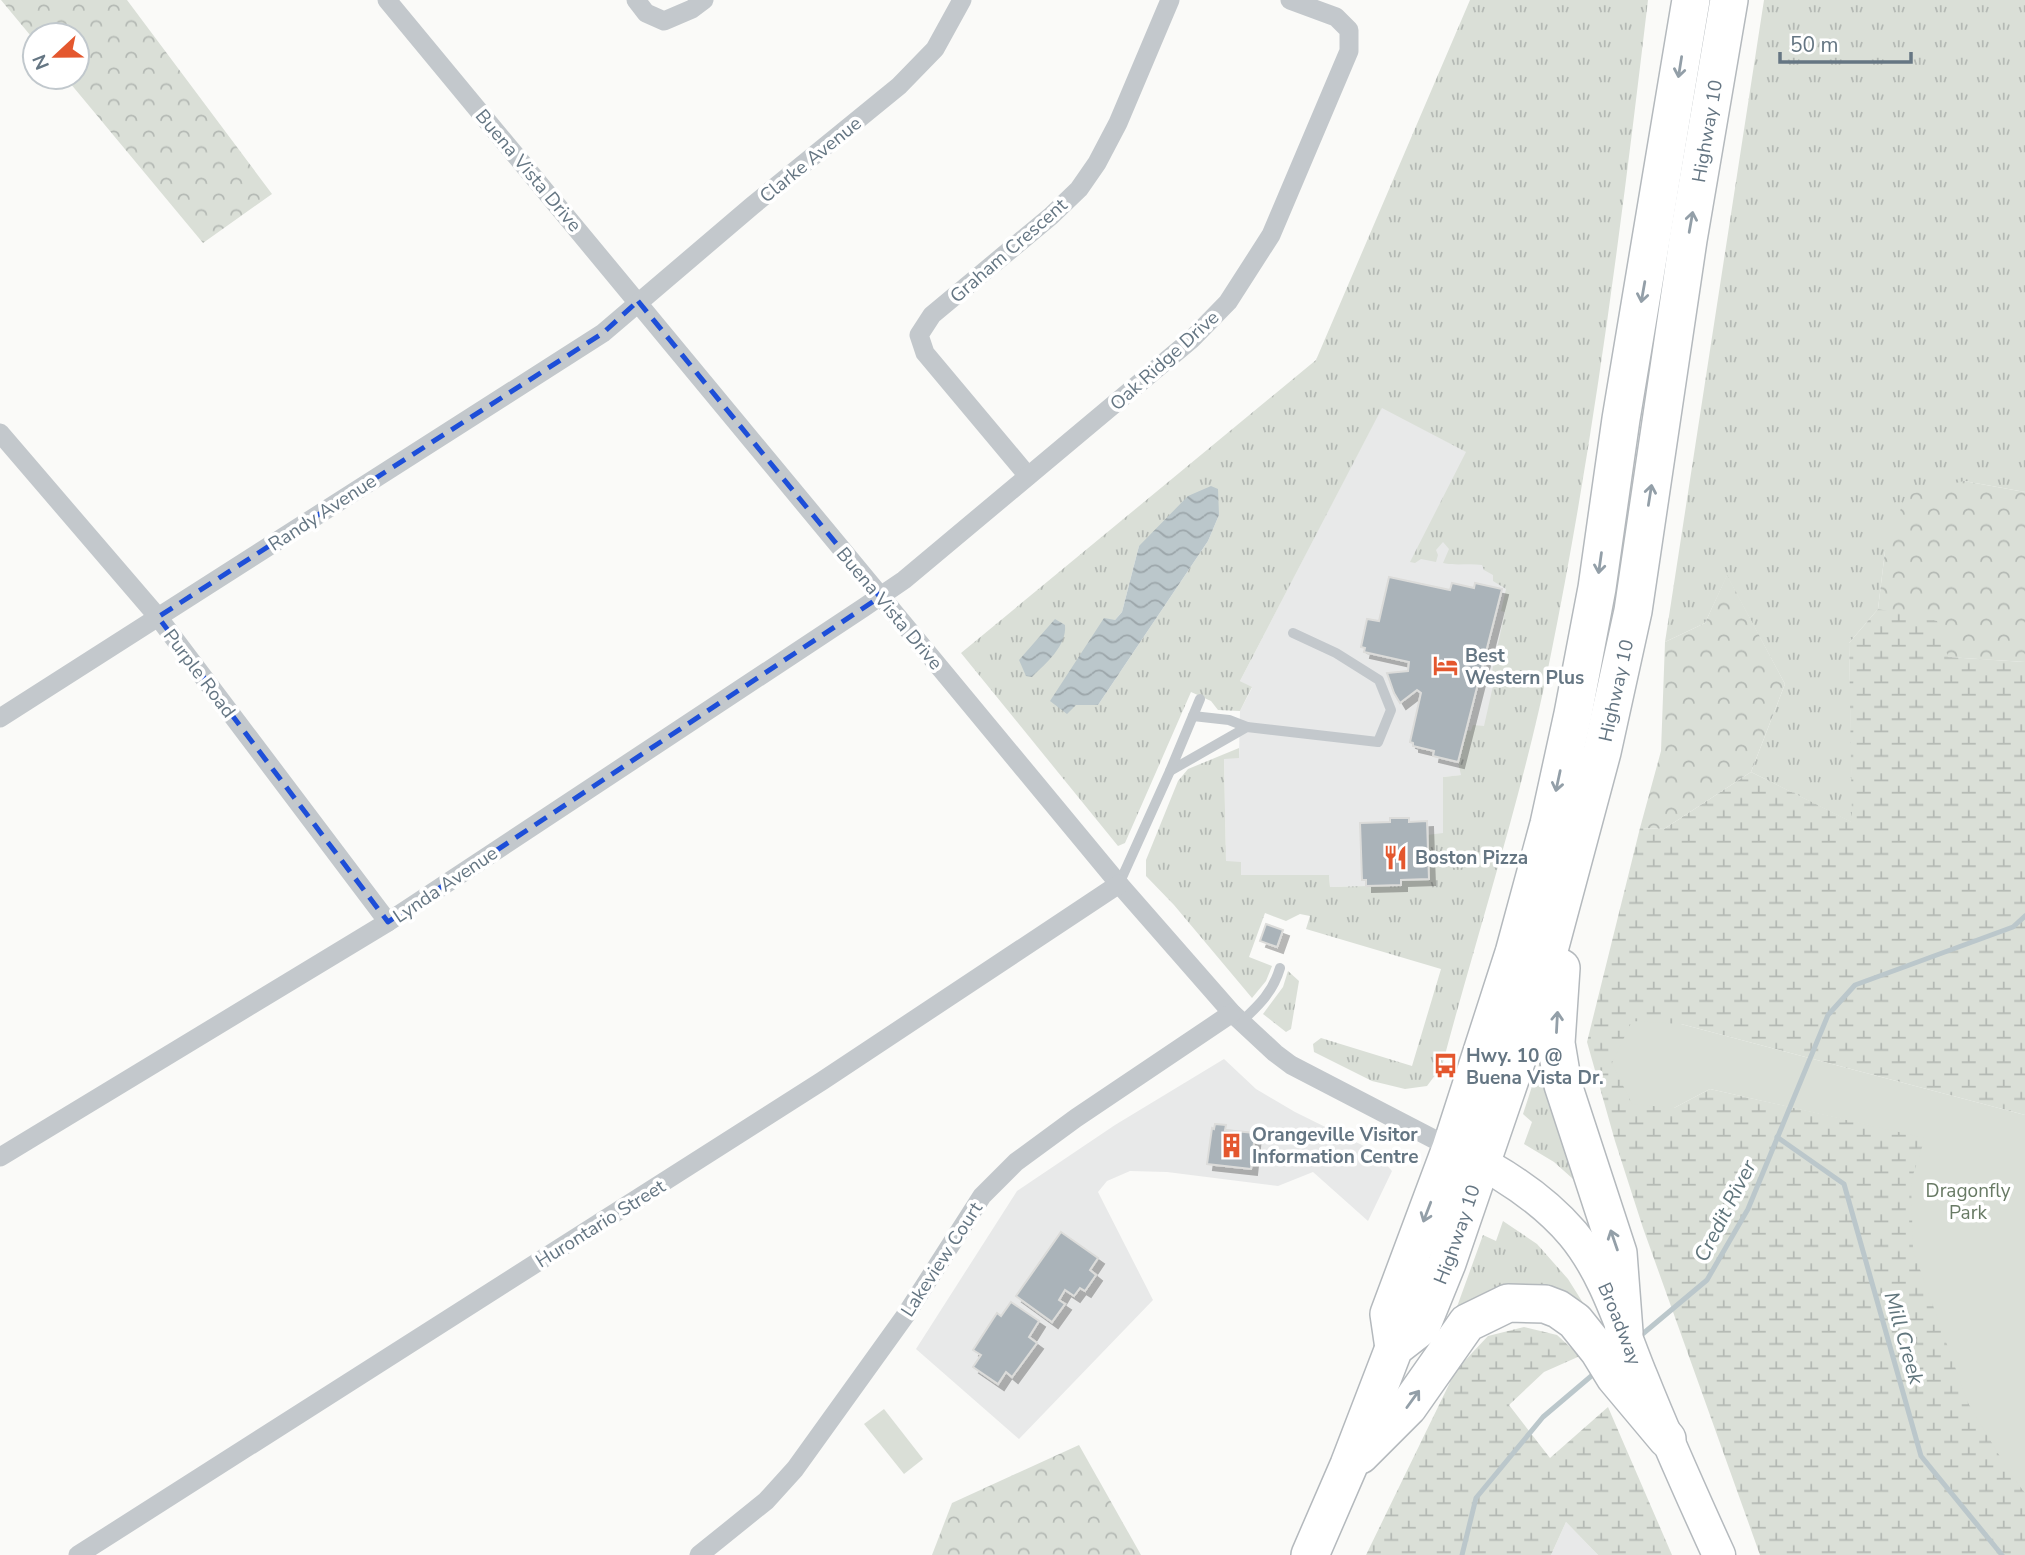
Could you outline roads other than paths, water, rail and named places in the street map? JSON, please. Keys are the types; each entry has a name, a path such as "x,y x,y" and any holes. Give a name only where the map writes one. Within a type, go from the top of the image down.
{"highway":[{"name":"Highway 10","path":"1310,1555 1349,1465 1394,1348 1421,1327 1447,1263 1466,1155 1514,953 1549,824 1573,714 1597,588 1621,419 1691,0"},
{"name":"Highway 10","path":"1466,1155 1530,1021 1602,752 1633,611 1686,253 1729,0"},
{"path":"1565,885 1556,1043 1566,1096 1618,1253 1618,1355"},
{"path":"1349,1465 1408,1407 1467,1323 1508,1303 1536,1303 1558,1309 1618,1355 1667,1439"}],"main road":[{"name":"Broadway","path":"1466,1155 1517,1184 1551,1210 1574,1236 1597,1270 1618,1355"},
{"path":"1667,1439 1718,1555"}],"street":[{"name":"Buena Vista Drive","path":"387,0 1119,884 1236,1017 1263,1044 1291,1065 1466,1155"},
{"path":"636,0 646,13 664,21 692,9 704,0"},
{"name":"Clarke Avenue","path":"638,301 899,86 935,49 962,0"},
{"name":"Graham Crescent","path":"1028,476 925,353 919,335 932,315 1051,216 1079,189 1118,124 1170,0"},
{"name":"Oak Ridge Drive","path":"880,597 904,580 1192,339 1228,302 1270,235 1349,51 1349,30 1336,17 1290,0"},
{"name":"Randy Avenue","path":"0,718 603,333 638,301"},
{"name":"Purple Road","path":"0,433 158,617 388,922"},
{"name":"Lynda Avenue","path":"0,1157 388,922 880,597"},
{"name":"Hurontario Street","path":"78,1555 778,1109 1119,884"},
{"name":"Lakeview Court","path":"699,1555 766,1501 795,1469 905,1316 982,1196 1016,1162 1076,1118 1236,1017"}],"lane":[{"path":"1193,716 1229,720 1247,727 1378,742 1391,710 1379,680 1336,653 1293,633"},
{"path":"1119,884 1171,771 1200,699"},
{"path":"1171,771 1247,727"},
{"path":"1236,1017 1266,999 1276,982 1280,968"}],"water":[{"path":"1211,486 1218,489 1219,515 1208,541 1098,705 1076,705 1067,714 1050,701 1104,618 1115,620 1122,612 1139,546 1188,496"},
{"path":"1055,619 1065,625 1063,640 1049,660 1032,677 1026,676 1019,660"}],"waterway":[{"name":"Credit River","path":"1639,1337 1707,1280 1748,1209 1828,1015 1855,985 2013,927 2025,916"},
{"name":"Mill Creek","path":"1777,1137 1844,1184 1921,1456 2002,1555"},
{"name":"Credit River","path":"1462,1555 1476,1498 1543,1417 1596,1372"}],"place":[{"name":"Best Western Plus","path":"1445,666"},
{"name":"Boston Pizza","path":"1395,857"},
{"name":"Hwy. 10 @ Buena Vista Dr.","path":"1446,1066"},
{"name":"Orangeville Visitor Information Centre","path":"1232,1145"}],"park label":[{"name":"Dragonfly Park","path":"1968,1201"}]}
